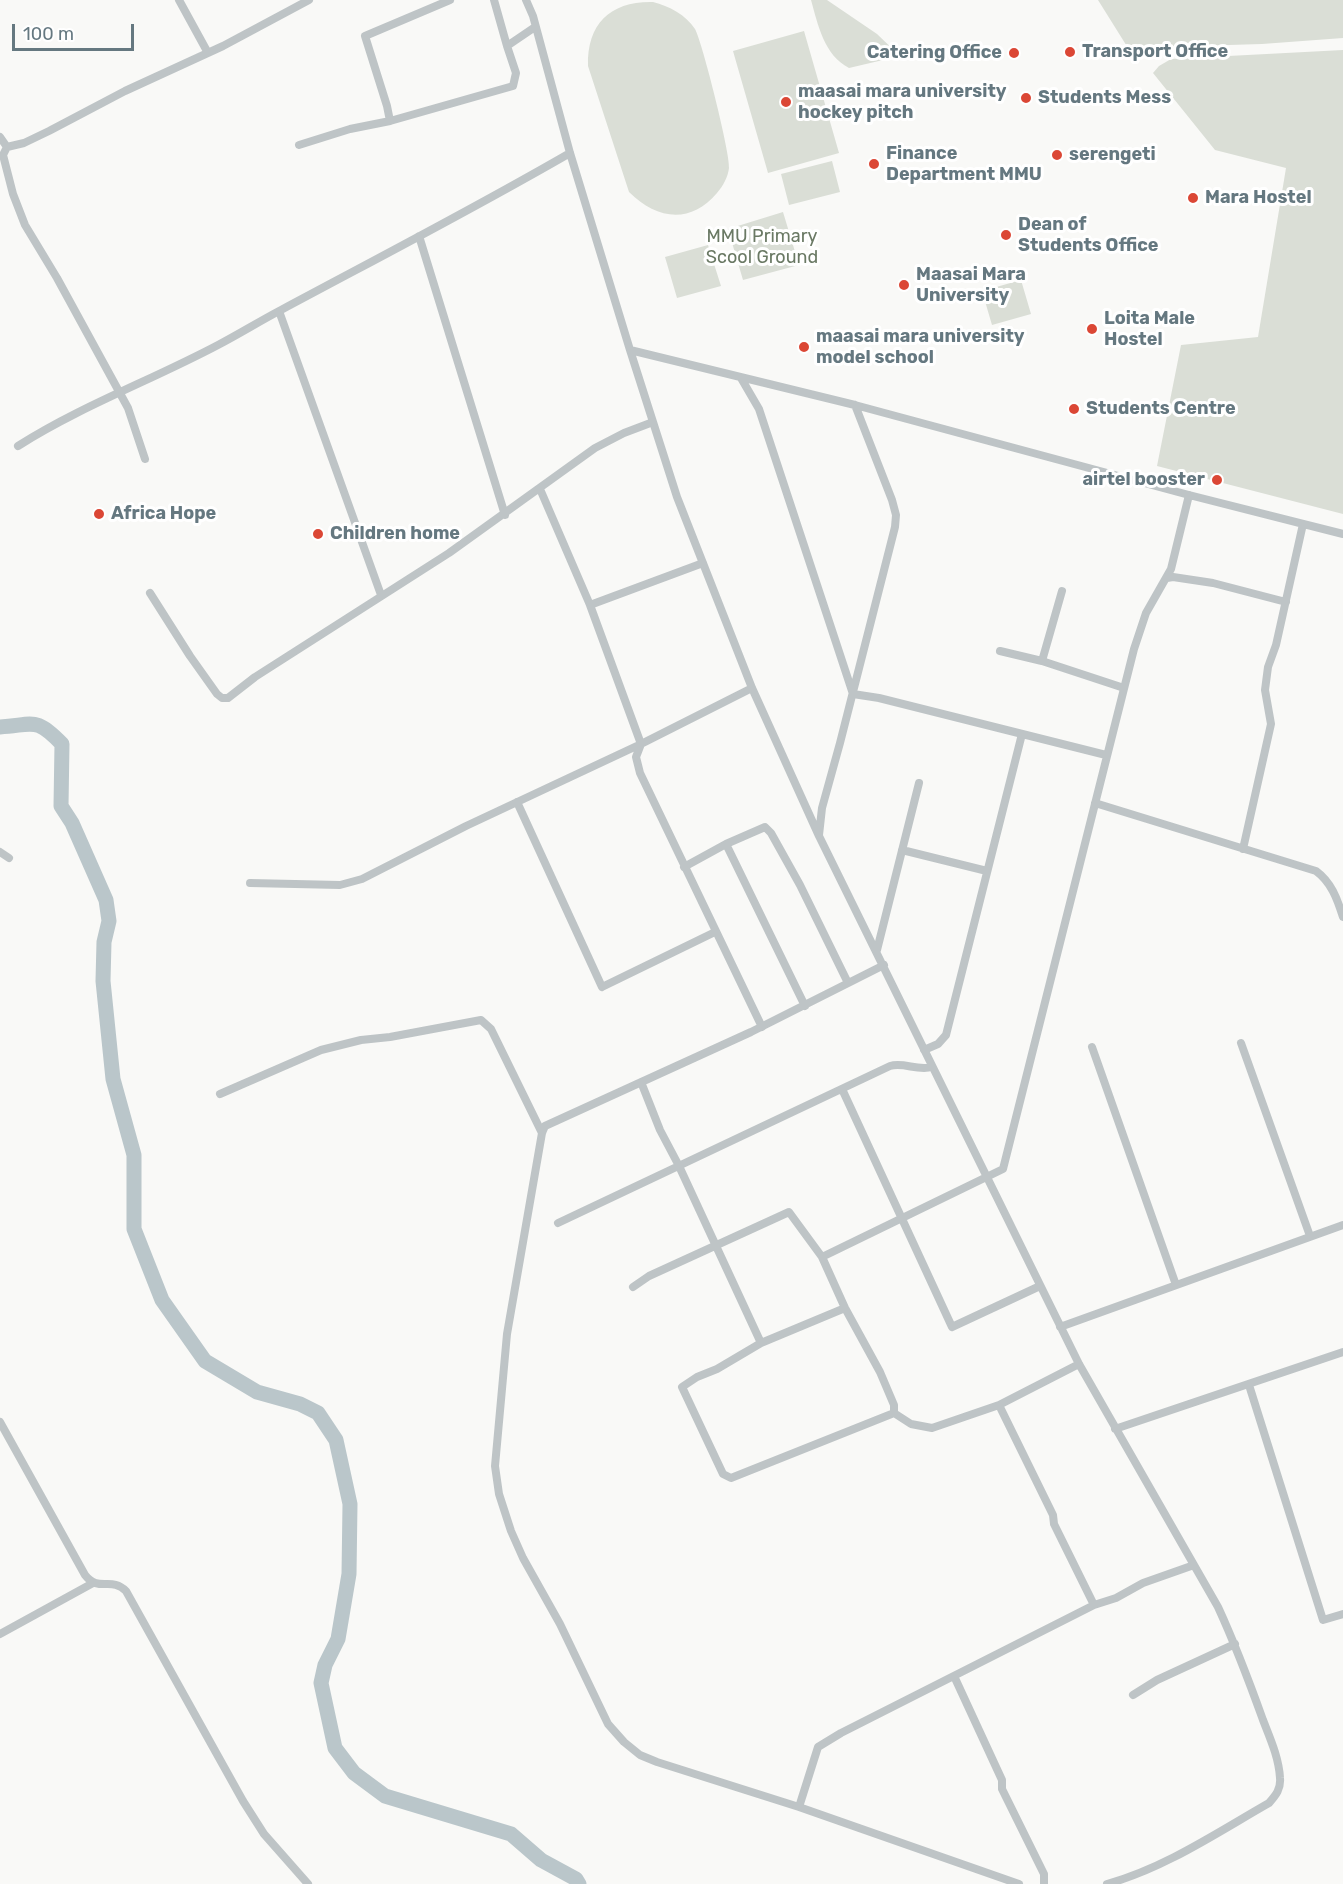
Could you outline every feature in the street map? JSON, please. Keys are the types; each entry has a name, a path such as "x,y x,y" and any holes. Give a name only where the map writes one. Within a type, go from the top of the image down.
{"street":[{"path":"179,0 208,53"},
{"path":"146,459 128,408 57,278 25,225 13,194 3,154 7,147 24,143 125,91 208,53 309,0"},
{"path":"390,121 365,36 450,0"},
{"path":"299,146 350,129 390,121 513,86 516,73 494,0"},
{"path":"526,0 536,27 570,153 677,498 752,688 819,836 877,950 1060,1327 1115,1430 1218,1606 1235,1644 1273,1748 1280,1776 1277,1794 1269,1803 1178,1854 1127,1878 1107,1884"},
{"path":"507,46 536,27"},
{"path":"0,137 7,147"},
{"path":"18,446 37,434 216,346 483,203 570,153"},
{"path":"419,236 505,515"},
{"path":"279,311 381,595"},
{"path":"630,350 855,405 1343,534"},
{"path":"741,378 759,409 853,694"},
{"path":"819,836 822,808 895,527 896,515 892,500 855,405"},
{"path":"150,593 190,657 217,694 225,698 232,696 255,677 505,515 595,448 624,433 654,422"},
{"path":"540,489 590,605 641,744 637,751 636,764 762,1027"},
{"path":"822,1257 1000,1172 1005,1164 1124,687 1146,613 1171,568 1189,495"},
{"path":"1243,849 1271,724 1265,690 1269,667 1303,524"},
{"path":"590,605 703,562"},
{"path":"1167,578 1213,583 1286,602"},
{"path":"1042,661 1062,591"},
{"path":"1000,651 1042,661 1124,687"},
{"path":"250,883 324,885 350,883 641,744 752,688"},
{"path":"853,694 879,698 1106,755"},
{"path":"924,1050 938,1044 946,1035 1022,734"},
{"path":"877,950 919,783"},
{"path":"517,802 602,987 715,932"},
{"path":"1095,803 1316,871 1326,879 1337,899 1343,917"},
{"path":"684,867 765,826 800,885 848,983"},
{"path":"726,844 805,1005"},
{"path":"902,850 987,871"},
{"path":"0,852 9,858"},
{"path":"884,965 762,1027 545,1126 507,1335 495,1466 499,1494 523,1558 560,1624 608,1724 640,1755 800,1807 1019,1884"},
{"path":"220,1094 321,1050 361,1040 390,1037 481,1020 491,1029 542,1133"},
{"path":"1241,1043 1310,1236"},
{"path":"1092,1047 1176,1285"},
{"path":"558,1223 898,1064 914,1068 933,1067"},
{"path":"641,1082 660,1130 761,1343"},
{"path":"842,1089 952,1327 1040,1286"},
{"path":"633,1287 649,1276 789,1212 822,1257 845,1308 880,1372 894,1404 894,1413"},
{"path":"1060,1327 1343,1225"},
{"path":"845,1308 761,1343 682,1387 723,1474 731,1478 894,1413"},
{"path":"1115,1430 1343,1352"},
{"path":"894,1413 911,1424 932,1428 999,1405 1079,1364"},
{"path":"1249,1385 1323,1620 1343,1614"},
{"path":"999,1405 1094,1605"},
{"path":"0,1422 85,1575 98,1585 112,1583 120,1585 126,1591 243,1801 264,1834 303,1883"},
{"path":"800,1807 818,1748 841,1733 1094,1605 1116,1598 1143,1583 1194,1565"},
{"path":"0,1634 93,1583"},
{"path":"1133,1695 1157,1680 1235,1644"},
{"path":"954,1676 1002,1780 1002,1789 1044,1874 1044,1884"}],"green space":[{"path":"811,0 827,0 877,34 900,56 849,68 840,62 828,47"},
{"path":"1098,0 1343,0 1343,38 1262,44 1128,48"},
{"path":"653,2 677,12 695,29 704,54 726,143 729,168 725,181 707,203 684,214 662,213 639,201 629,192 588,66 592,38 604,18 614,10 625,6"},
{"name":"maasai mara university hockey pitch","path":"804,31 839,153 768,173 733,51"},
{"path":"1343,50 1343,514 1157,466 1181,345 1258,337 1286,168 1215,150 1153,73 1159,66 1171,59"},
{"path":"832,161 840,192 789,205 781,174"},
{"name":"MMU Primary Scool Ground","path":"783,212 799,265 743,280 728,229"},
{"name":"MMU Primary Scool Ground","path":"708,245 721,286 677,298 665,257"},
{"path":"1021,280 1031,314 992,325 982,291"}],"waterway":[{"path":"0,727 34,724 46,729 62,744 61,806 72,823 106,900 109,921 104,942 103,981 113,1079 134,1155 134,1229 162,1300 205,1361 257,1392 300,1404 318,1413 336,1440 350,1504 349,1574 338,1639 325,1665 321,1683 335,1748 354,1773 385,1796 511,1834 541,1860 576,1879 579,1884"}],"place":[{"name":"Transport Office","path":"1070,52"},
{"name":"Catering Office","path":"1014,53"},
{"name":"Students Mess","path":"1026,98"},
{"name":"maasai mara university hockey pitch","path":"786,102"},
{"name":"serengeti","path":"1057,155"},
{"name":"Finance Department MMU","path":"874,164"},
{"name":"Mara Hostel","path":"1193,198"},
{"name":"Dean of Students Office","path":"1006,235"},
{"name":"Maasai Mara University","path":"904,285"},
{"name":"Loita Male Hostel","path":"1092,329"},
{"name":"maasai mara university model school","path":"804,347"},
{"name":"Students Centre","path":"1074,409"},
{"name":"airtel booster","path":"1217,480"},
{"name":"Africa Hope","path":"99,514"},
{"name":"Children home","path":"318,534"}]}
